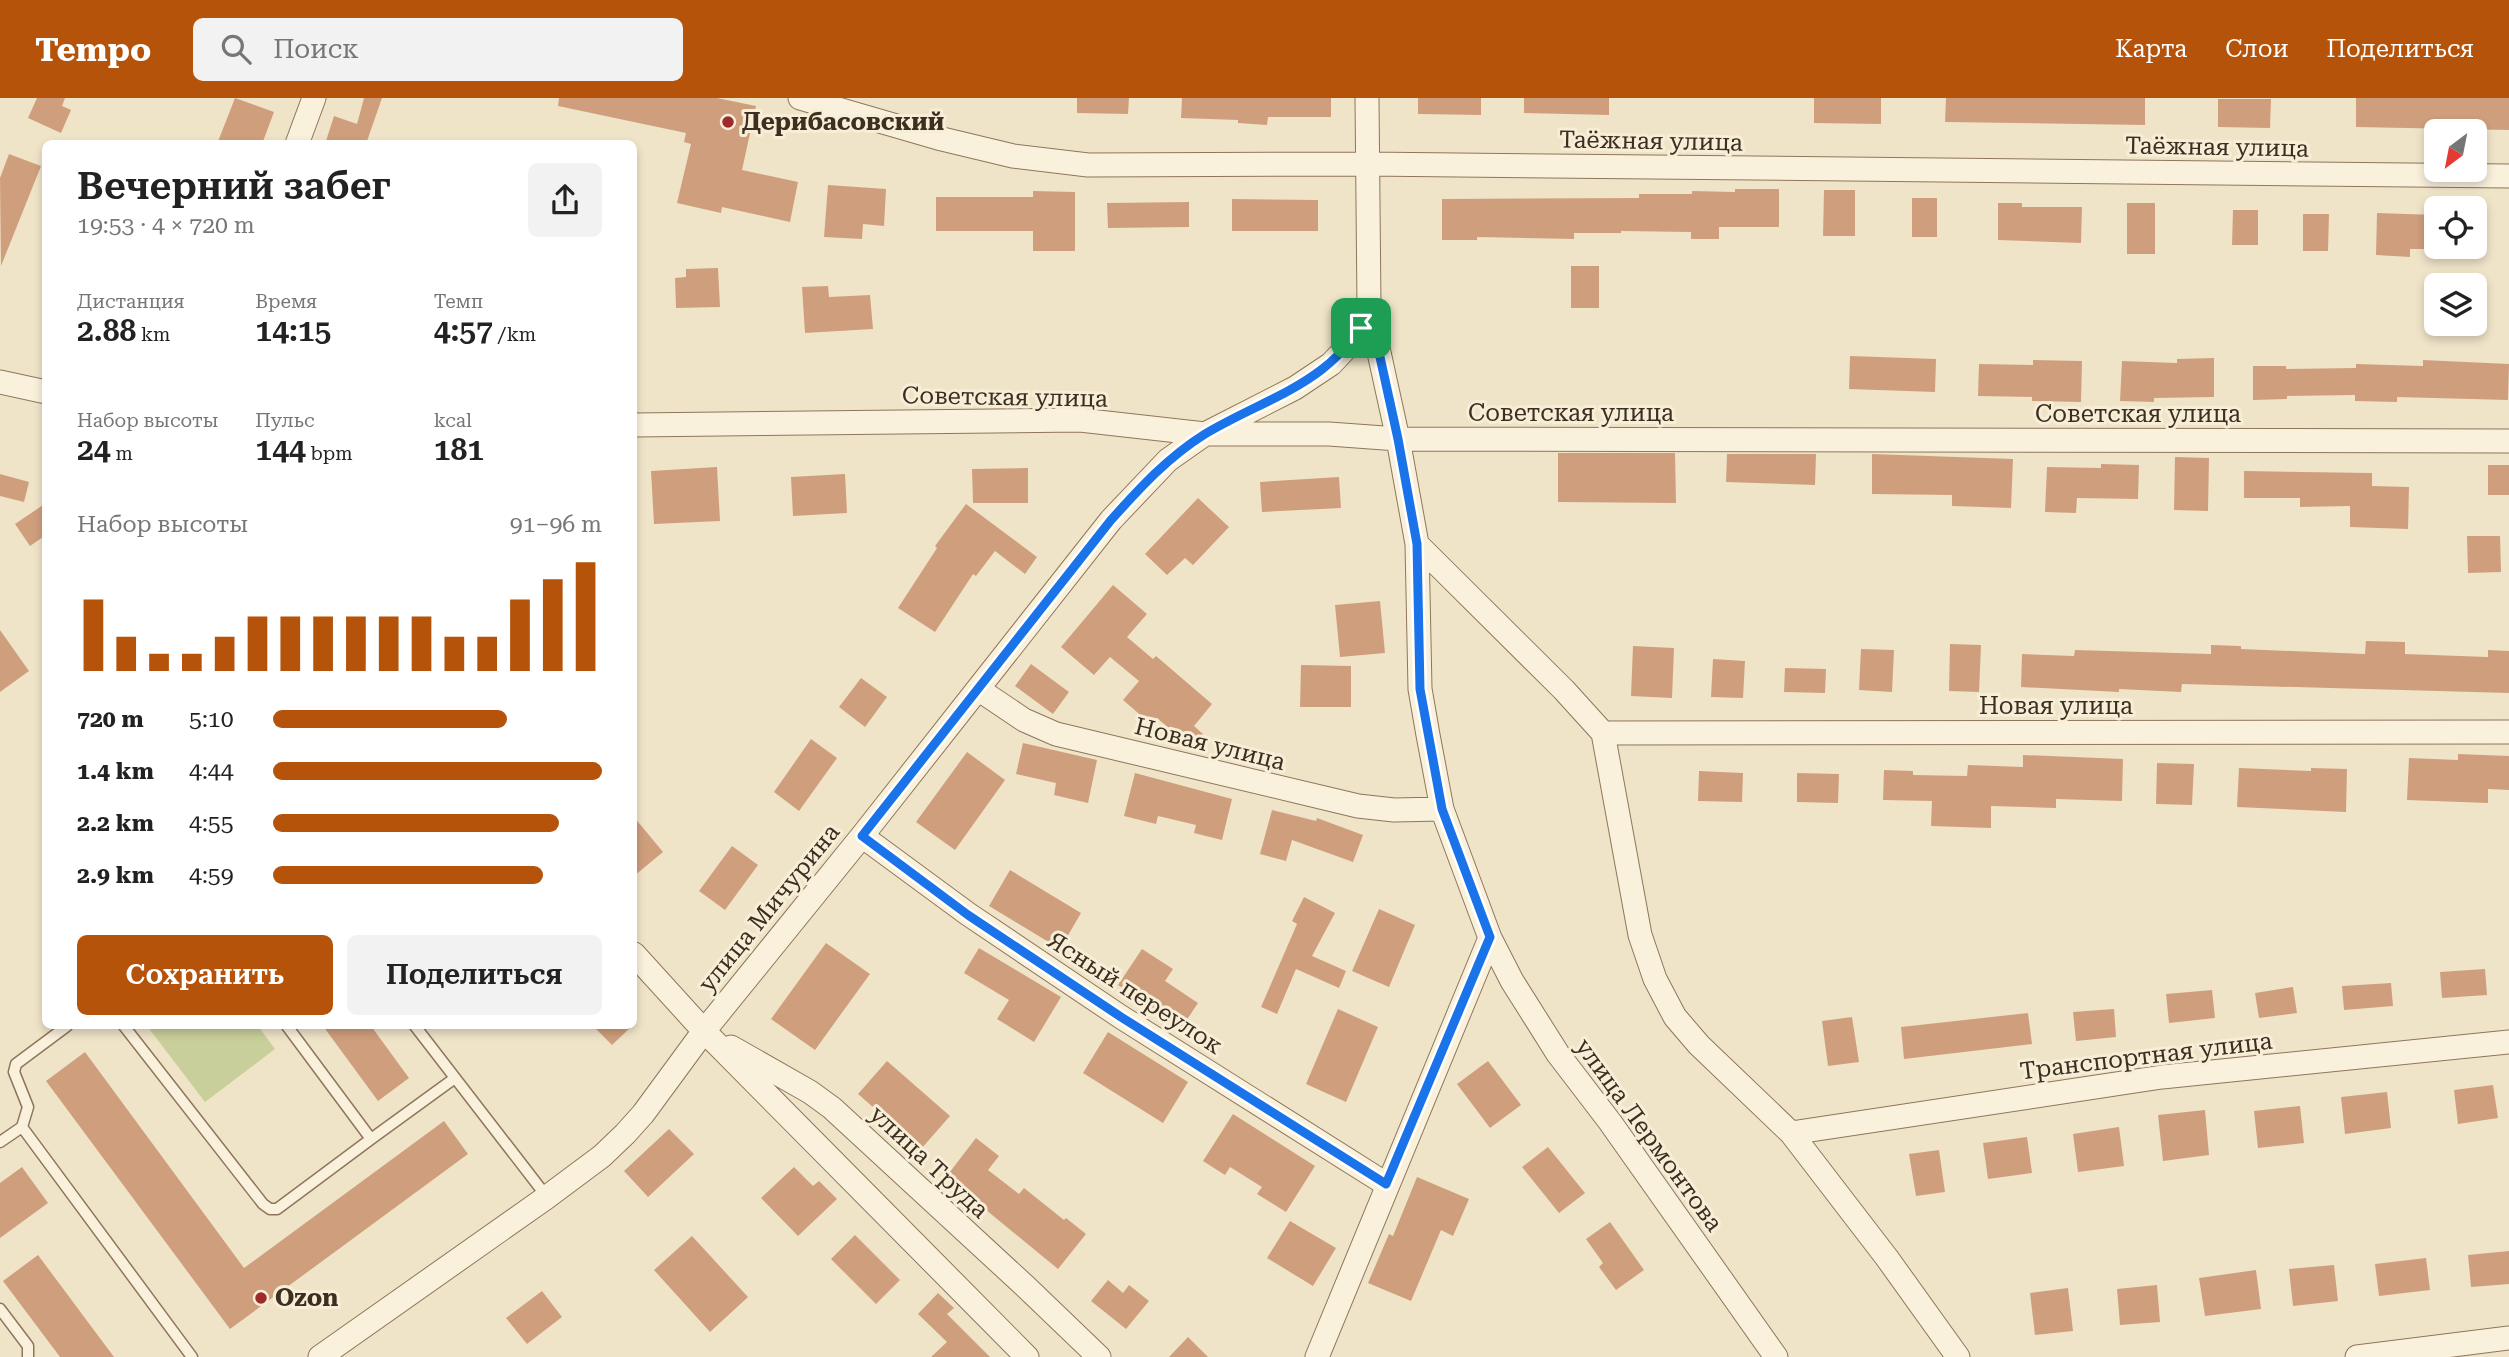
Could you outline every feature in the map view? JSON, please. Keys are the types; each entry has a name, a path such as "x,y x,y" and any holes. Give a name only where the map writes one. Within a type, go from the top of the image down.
{"street":[{"path":"298,140 314,98"},
{"name":"Таёжная улица","path":"800,98 938,138 1013,156 1088,165 1367,164 2509,176"},
{"name":"улица Лермонтова","path":"1367,98 1369,307 1398,439 1417,544 1420,689 1442,809 1490,937 1512,981 1558,1054 1610,1122 1776,1357"},
{"name":"улица Мичурина","path":"320,1357 547,1197 602,1156 625,1134 1111,520 1168,460 1205,434 1295,388 1331,364 1361,328 1369,307"},
{"path":"0,382 42,391"},
{"name":"Советская улица","path":"637,425 1080,420 1205,434 1329,434 1398,439 2509,441"},
{"path":"1417,544 1564,690 1603,733 1640,934 1656,979 1675,1017 1691,1036 1791,1133 1887,1258 1958,1357"},
{"name":"Новая улица","path":"978,689 1024,720 1056,734 1358,806 1394,810 1442,809"},
{"name":"Новая улица","path":"1603,733 2509,732"},
{"name":"Ясный переулок","path":"862,836 968,915 1121,1017 1386,1184"},
{"path":"1317,1357 1490,937"},
{"name":"улица Труда","path":"637,957 704,1031 1027,1357"},
{"name":"улица Труда","path":"704,1031 810,1092 832,1108 1099,1357"},
{"name":"Транспортная улица","path":"1791,1133 2162,1077 2509,1042"},
{"path":"2357,1357 2509,1338"}],"lane":[{"path":"0,1142 22,1127 28,1107 15,1072 16,1064 63,1029"},
{"path":"126,1029 262,1204 271,1209 277,1209 455,1078"},
{"path":"288,1029 371,1139"},
{"path":"417,1029 547,1197"},
{"path":"22,1127 192,1357"},
{"path":"0,1308 28,1346 28,1357"}],"green space":[{"path":"149,1029 260,1029 275,1049 205,1102"}],"building":[{"path":"37,98 65,98 62,106 71,110 61,133 28,118"},
{"path":"235,98 274,112 264,140 219,140"},
{"path":"364,98 382,98 367,140 326,140 334,116 357,124"},
{"path":"559,98 717,98 756,106 742,170 798,182 790,222 722,207 721,213 677,203 691,144 684,142 686,133 558,106"},
{"path":"1077,98 1129,98 1128,114 1077,113"},
{"path":"1182,98 1331,98 1331,117 1268,117 1267,125 1238,123 1238,120 1181,118"},
{"path":"1418,98 1481,98 1481,115 1418,114"},
{"path":"1524,98 1609,98 1609,115 1524,113"},
{"path":"1814,98 1881,98 1881,124 1814,123"},
{"path":"1946,98 2145,98 2145,125 1945,122"},
{"path":"2356,98 2509,98 2509,130 2487,130 2487,119 2424,119 2424,128 2356,127"},
{"path":"2218,99 2271,99 2270,128 2218,127"},
{"path":"9,154 41,166 1,266 0,178"},
{"path":"828,185 886,189 884,226 863,224 862,239 824,237"},
{"path":"1735,189 1779,189 1779,227 1719,227 1719,239 1691,239 1691,232 1621,231 1574,233 1574,239 1477,237 1477,240 1442,240 1442,199 1639,198 1639,194 1735,192"},
{"path":"1824,190 1855,190 1855,236 1823,236"},
{"path":"1033,191 1075,192 1075,251 1033,251 1033,231 936,231 936,197 1033,197"},
{"path":"1912,198 1937,198 1937,237 1912,237"},
{"path":"1232,199 1318,200 1318,231 1232,231"},
{"path":"1189,202 1189,227 1108,228 1107,203"},
{"path":"1998,203 2022,203 2022,207 2082,207 2081,243 1998,240"},
{"path":"2127,203 2155,203 2155,254 2127,254"},
{"path":"2233,210 2258,210 2258,245 2232,245"},
{"path":"2377,213 2424,215 2424,249 2410,249 2410,257 2376,255"},
{"path":"2303,214 2329,214 2328,251 2303,251"},
{"path":"1571,266 1599,266 1599,308 1571,308"},
{"path":"718,268 720,307 676,308 675,278 686,277 686,269"},
{"path":"828,286 829,297 870,295 873,329 805,333 802,287"},
{"path":"1850,356 1936,359 1935,392 1849,389"},
{"path":"2214,358 2214,397 2154,398 2154,402 2120,401 2122,361 2177,363 2177,359"},
{"path":"2033,360 2082,361 2081,402 2032,401 2032,397 1978,396 1979,364 2033,365"},
{"path":"2423,360 2509,364 2508,400 2397,397 2397,402 2355,401 2355,395 2287,396 2287,399 2253,400 2253,366 2286,366 2286,369 2356,368 2356,364 2423,366"},
{"path":"1558,453 1675,453 1676,503 1558,502"},
{"path":"1727,454 1816,454 1815,485 1726,482"},
{"path":"1872,454 2013,459 2011,508 1952,506 1952,495 1872,494"},
{"path":"2175,457 2209,458 2208,511 2174,510"},
{"path":"2101,464 2139,465 2138,499 2077,498 2076,513 2045,512 2047,467 2101,468"},
{"path":"2488,465 2509,465 2509,495 2488,495"},
{"path":"717,467 720,521 654,524 651,471"},
{"path":"1028,468 1028,503 973,503 972,469"},
{"path":"2244,471 2372,473 2372,486 2409,487 2408,529 2350,527 2350,506 2300,507 2300,498 2244,498"},
{"path":"0,474 29,482 24,502 0,496"},
{"path":"845,474 847,513 793,516 791,477"},
{"path":"1339,477 1341,508 1262,512 1260,482"},
{"path":"1198,498 1229,527 1193,565 1185,558 1167,575 1145,554"},
{"path":"966,504 1037,557 1025,574 995,551 976,576 973,574 935,632 898,608 937,548 935,546"},
{"path":"42,506 42,538 30,546 15,524"},
{"path":"2467,536 2500,536 2501,572 2468,573"},
{"path":"1113,585 1147,614 1127,637 1153,659 1156,656 1212,704 1194,726 1203,734 1191,747 1157,718 1152,725 1123,700 1139,681 1110,657 1094,675 1061,647"},
{"path":"1380,601 1385,653 1340,657 1335,605"},
{"path":"0,630 29,671 0,692"},
{"path":"2366,641 2405,642 2405,654 2488,657 2488,650 2509,651 2509,693 2182,684 2181,692 2021,687 2022,654 2074,656 2075,650 2211,654 2211,645 2241,646 2241,649 2365,654"},
{"path":"1950,644 1981,645 1979,692 1949,691"},
{"path":"1633,646 1674,648 1672,698 1631,696"},
{"path":"1861,649 1894,650 1892,692 1859,690"},
{"path":"1713,659 1745,661 1743,698 1711,697"},
{"path":"1031,664 1069,692 1053,714 1015,686"},
{"path":"1301,665 1351,666 1351,707 1300,707"},
{"path":"1785,668 1826,669 1825,693 1784,692"},
{"path":"861,678 887,697 865,727 839,707"},
{"path":"811,739 837,758 799,811 774,792"},
{"path":"1023,743 1097,760 1088,803 1054,795 1056,783 1016,774"},
{"path":"967,752 1005,780 955,850 916,822"},
{"path":"2458,754 2509,756 2509,790 2488,789 2488,803 2407,800 2409,758 2458,760"},
{"path":"2023,755 2123,759 2122,801 2056,799 2056,808 1991,806 1991,828 1931,826 1932,801 1883,800 1884,770 1913,771 1913,775 1967,776 1968,765 2023,767"},
{"path":"2157,763 2194,764 2192,805 2156,804"},
{"path":"2239,768 2311,771 2311,768 2347,769 2346,812 2237,807"},
{"path":"1699,771 1743,773 1742,802 1698,801"},
{"path":"1135,773 1232,799 1222,840 1194,833 1196,825 1158,816 1156,824 1124,816"},
{"path":"1797,773 1839,774 1838,803 1797,802"},
{"path":"1272,810 1316,821 1317,818 1363,835 1353,862 1292,840 1286,861 1260,854"},
{"path":"637,821 663,852 637,874"},
{"path":"732,846 758,865 725,910 699,891"},
{"path":"1010,870 1081,913 1060,949 989,906"},
{"path":"1304,897 1335,913 1312,956 1346,971 1339,988 1296,969 1277,1014 1261,1007 1297,924 1292,921"},
{"path":"1379,909 1415,925 1389,987 1352,971"},
{"path":"826,943 870,974 815,1050 771,1019"},
{"path":"979,948 1061,997 1034,1042 997,1019 1009,1000 964,973"},
{"path":"1142,949 1173,969 1165,981 1198,1003 1182,1027 1118,985"},
{"path":"2485,969 2487,995 2442,998 2440,972"},
{"path":"2391,983 2393,1006 2344,1010 2342,986"},
{"path":"2293,987 2297,1013 2259,1018 2255,993"},
{"path":"2212,990 2215,1018 2169,1023 2166,994"},
{"path":"1338,1009 1378,1027 1346,1102 1306,1084"},
{"path":"2114,1009 2116,1037 2076,1041 2073,1012"},
{"path":"2028,1013 2032,1044 1904,1059 1901,1027"},
{"path":"1852,1017 1859,1062 1828,1066 1822,1021"},
{"path":"325,1029 373,1029 409,1078 378,1101"},
{"path":"596,1029 629,1029 612,1045"},
{"path":"1108,1032 1188,1082 1163,1123 1083,1073"},
{"path":"85,1052 244,1268 444,1121 468,1154 230,1329 46,1081"},
{"path":"887,1061 950,1116 921,1149 858,1094"},
{"path":"1488,1061 1521,1105 1490,1128 1457,1084"},
{"path":"2493,1085 2498,1118 2458,1124 2454,1090"},
{"path":"2387,1092 2391,1128 2345,1134 2341,1097"},
{"path":"2300,1106 2304,1143 2258,1148 2254,1111"},
{"path":"2205,1110 2209,1155 2163,1161 2158,1115"},
{"path":"1233,1114 1315,1166 1286,1212 1257,1194 1262,1187 1230,1167 1225,1175 1203,1161"},
{"path":"2119,1127 2124,1166 2078,1172 2073,1134"},
{"path":"669,1129 694,1154 648,1197 624,1171"},
{"path":"2027,1137 2032,1173 1988,1179 1983,1143"},
{"path":"976,1138 999,1156 988,1170 1019,1194 1024,1188 1086,1234 1058,1269 946,1177"},
{"path":"1548,1147 1585,1193 1559,1213 1522,1167"},
{"path":"1939,1150 1945,1192 1916,1196 1909,1154"},
{"path":"22,1167 48,1203 0,1238 0,1183"},
{"path":"794,1167 813,1186 819,1181 837,1199 798,1236 761,1198"},
{"path":"1417,1177 1469,1199 1453,1236 1441,1230 1411,1301 1368,1283 1389,1234 1393,1236"},
{"path":"1290,1221 1336,1248 1313,1286 1267,1258"},
{"path":"1610,1222 1644,1270 1616,1290 1599,1267 1603,1263 1586,1239"},
{"path":"855,1235 900,1280 876,1304 831,1259"},
{"path":"692,1236 748,1297 710,1332 654,1270"},
{"path":"2509,1251 2509,1284 2471,1287 2468,1255"},
{"path":"38,1255 114,1357 60,1357 3,1281"},
{"path":"2426,1258 2430,1290 2379,1296 2375,1264"},
{"path":"2334,1265 2338,1301 2293,1306 2289,1269"},
{"path":"2256,1270 2261,1309 2205,1316 2199,1278"},
{"path":"1108,1280 1123,1293 1129,1285 1149,1301 1126,1329 1091,1301"},
{"path":"2157,1285 2160,1322 2120,1325 2117,1289"},
{"path":"2068,1288 2073,1331 2035,1335 2030,1293"},
{"path":"542,1291 562,1317 527,1344 506,1318"},
{"path":"938,1293 954,1308 947,1314 990,1357 931,1357 947,1342 918,1314"},
{"path":"1188,1337 1208,1357 1169,1357"}],"place":[{"name":"Дерибасовский","path":"728,122"},
{"name":"Ozon","path":"261,1298"}],"route":[{"path":"1369,307 1398,439 1417,544 1420,689 1442,809 1490,937 1386,1184 1121,1017 968,915 862,836 1111,520 1141,486 1168,460 1205,434 1295,388 1331,364 1361,328 1369,307"}]}
